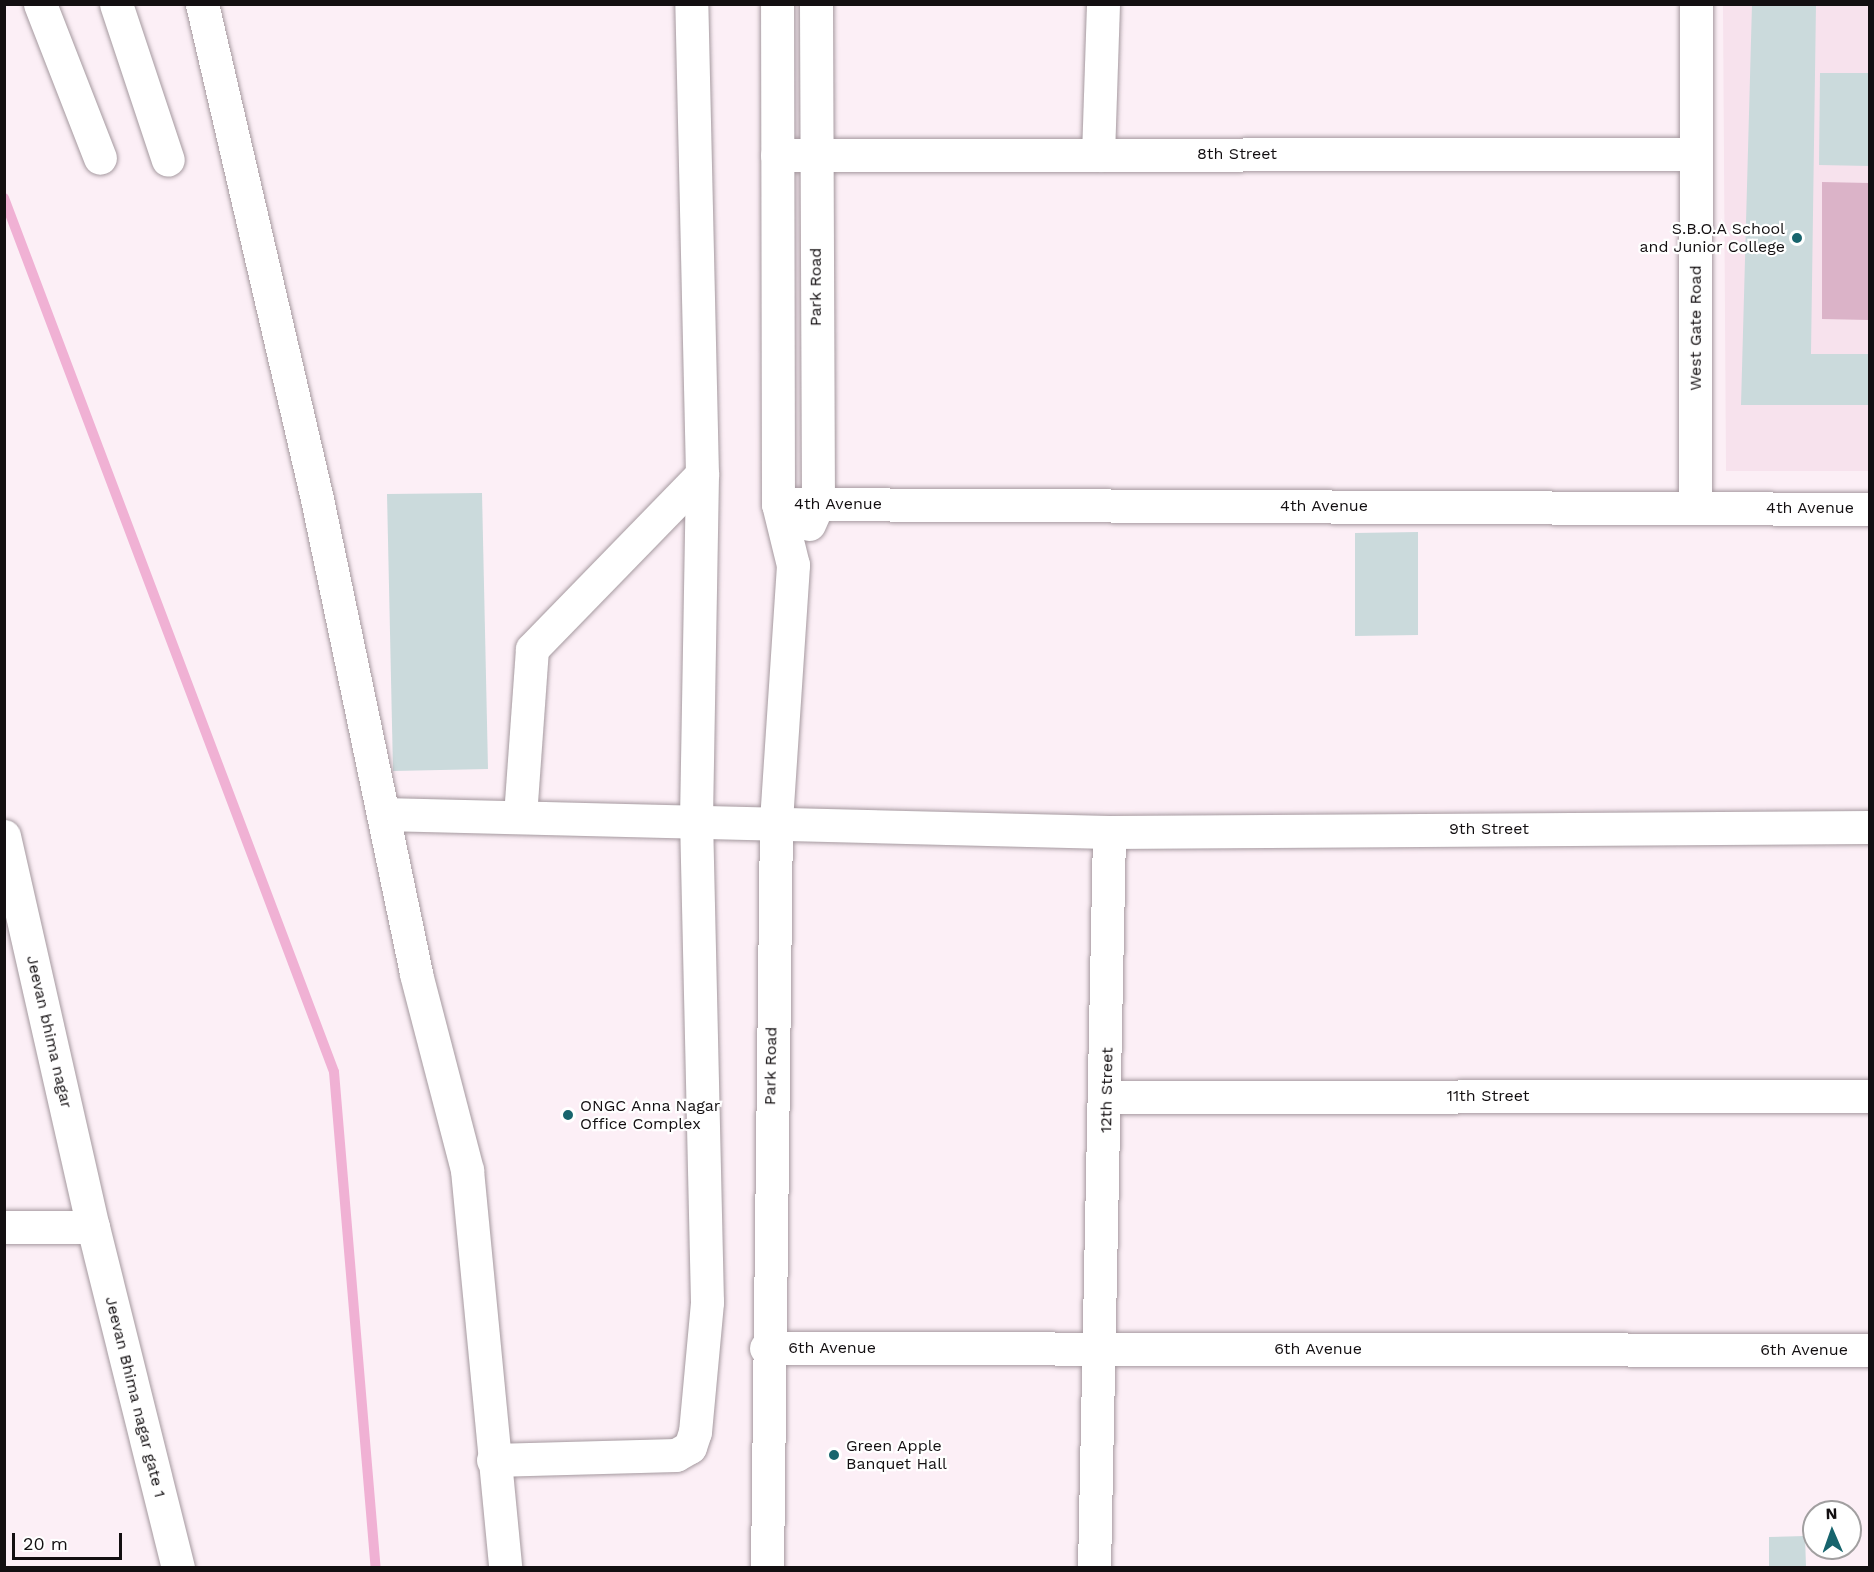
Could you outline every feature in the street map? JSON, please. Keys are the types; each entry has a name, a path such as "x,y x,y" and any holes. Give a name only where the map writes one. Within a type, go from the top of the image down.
{"street":[{"path":"40,4 100,158"},
{"path":"116,4 168,160"},
{"path":"202,4 317,500 416,974 467,1170 493,1460 506,1568"},
{"path":"493,1460 676,1455 690,1447 695,1432 707,1302 696,819 702,474 691,4"},
{"name":"Park Road","path":"767,1568 766,1348 776,821 793,565 778,504 777,4"},
{"name":"Park Road","path":"793,565 818,504 816,4"},
{"path":"1098,154 1103,4"},
{"name":"West Gate Road","path":"1695,508 1696,4"},
{"name":"8th Street","path":"777,155 1696,154"},
{"path":"520,816 532,649 702,474"},
{"name":"4th Avenue","path":"778,504 1869,509"},
{"name":"9th Street","path":"383,814 696,819 1109,832 1869,826"},
{"name":"12th Street","path":"1094,1568 1107,1097 1109,832"},
{"name":"Jeevan bhima nagar","path":"4,836 93,1227"},
{"name":"11th Street","path":"1107,1097 1869,1096"},
{"path":"4,1227 93,1227"},
{"name":"Jeevan Bhima nagar gate 1","path":"93,1227 178,1568"},
{"name":"6th Avenue","path":"766,1348 1869,1350"}],"shaded area":[{"name":"S.B.O.A School and Junior College","path":"1723,5 1869,5 1869,471 1726,471"},
{"path":"1822,182 1869,183 1869,320 1822,319"}],"building":[{"path":"1752,4 1816,4 1811,354 1870,354 1870,405 1741,405"},
{"path":"1820,73 1870,73 1870,166 1819,165"},
{"path":"482,493 488,769 393,771 387,494"},
{"path":"1418,532 1418,635 1355,636 1355,533"},
{"path":"1802,1536 1802,1560 1806,1560 1806,1568 1769,1568 1769,1537"}],"waterway":[{"path":"4,198 334,1072 376,1568"}],"place":[{"name":"S.B.O.A School and Junior College","path":"1797,238"},
{"name":"ONGC Anna Nagar Office Complex","path":"568,1115"},
{"name":"Green Apple Banquet Hall","path":"834,1455"}]}
